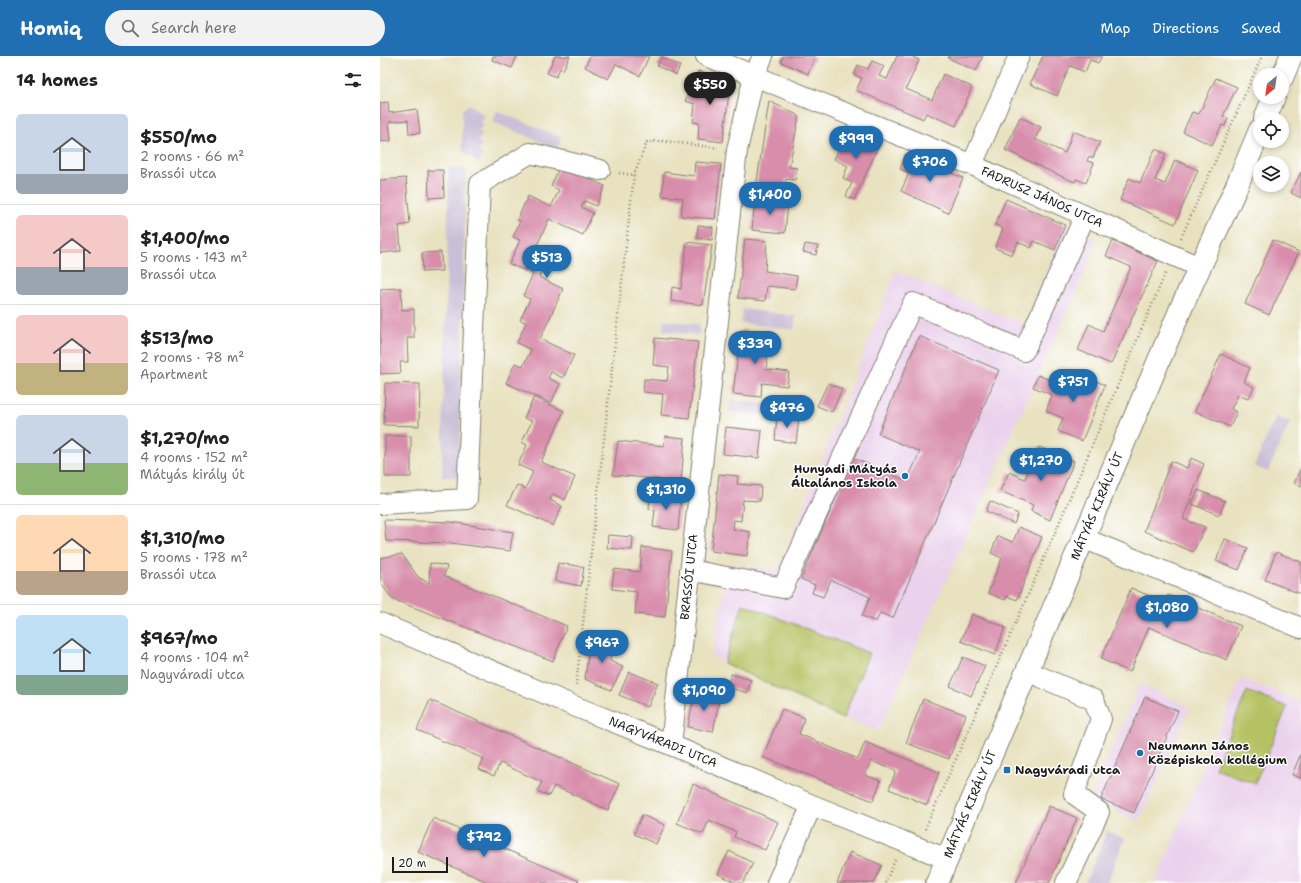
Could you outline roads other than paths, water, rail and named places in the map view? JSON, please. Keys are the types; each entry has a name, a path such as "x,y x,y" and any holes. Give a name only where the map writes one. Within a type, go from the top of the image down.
{"main road":[{"path":"1286,68 1291,56"},
{"name":"MÁTYÁS KIRÁLY ÚT","path":"937,883 1199,267 1253,146"}],"street":[{"name":"FADRUSZ JÁNOS UTCA","path":"706,56 972,165 1199,267"},
{"name":"BRASSÓI UTCA","path":"670,744 737,150 754,76 763,56"},
{"path":"972,165 1019,56"},
{"path":"380,504 467,499 480,184 530,153 600,170"},
{"path":"690,570 783,588 913,303 1024,351 1085,216"},
{"path":"1083,538 1301,628"},
{"name":"NAGYVÁRADI UTCA","path":"380,623 574,706 670,744 812,805 947,859"},
{"path":"1027,671 1094,700 1101,719 1074,794 1099,812 1066,883"},
{"path":"777,883 812,805"}],"place":[{"name":"Hunyadi Mátyás Általános Iskola","path":"905,476"},
{"name":"Neumann János Középiskola kollégium","path":"1140,753"},
{"name":"Nagyváradi utca","path":"1007,770"}]}
